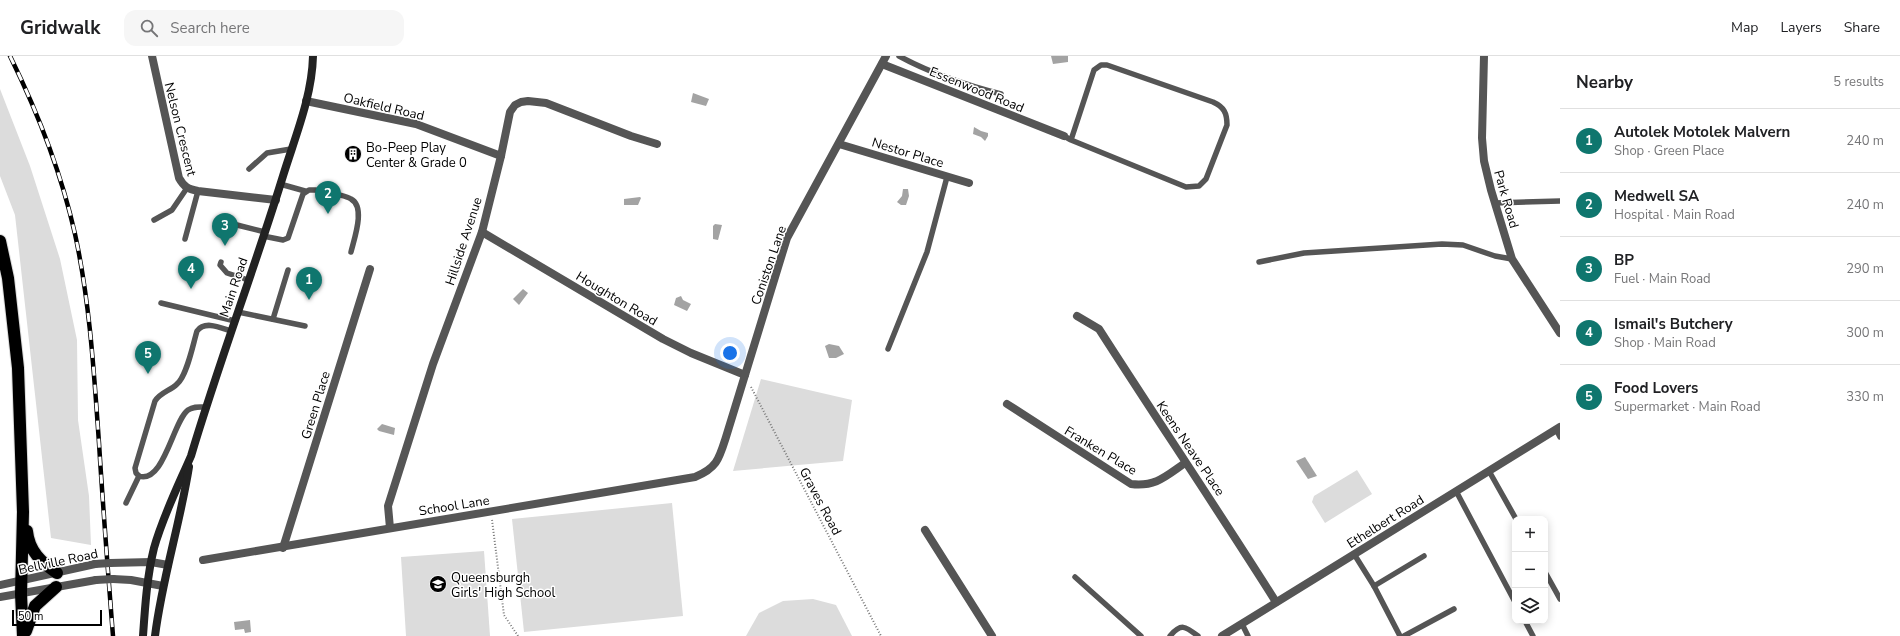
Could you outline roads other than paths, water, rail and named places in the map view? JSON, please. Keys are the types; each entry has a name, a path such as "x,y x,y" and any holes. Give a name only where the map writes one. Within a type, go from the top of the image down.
{"highway":[{"path":"0,241 8,278 18,368 23,512 21,588 24,636"},
{"path":"23,512 27,536 34,553 44,564 57,573"},
{"path":"24,636 35,606 56,587"}],"main road":[{"name":"Main Road","path":"143,636 148,583 154,547 173,497 191,456 234,321 276,200 306,101 313,72 313,56"},
{"name":"Main Road","path":"155,636 163,586 183,502 191,456"}],"street":[{"name":"Nelson Crescent","path":"152,56 179,178 187,188 198,191 276,200"},
{"name":"Coniston Lane","path":"709,471 719,460 787,238 886,56"},
{"name":"Park Road","path":"1484,56 1483,153 1495,203 1512,259 1560,333"},
{"name":"Essenwood Road","path":"882,64 1064,136"},
{"name":"Oakfield Road","path":"306,101 416,124 501,156"},
{"name":"Hillside Avenue","path":"390,528 388,516 391,499 433,364 482,232 501,156 510,112 515,105 528,101 546,103 631,136 657,144"},
{"name":"Nestor Place","path":"839,144 969,183"},
{"name":"Houghton Road","path":"482,232 663,339 691,353 745,375"},
{"name":"Green Place","path":"283,548 370,269"},
{"name":"Keens Neave Place","path":"1077,316 1099,329 1185,463 1205,489 1276,602"},
{"name":"Franken Place","path":"1007,404 1131,484 1149,485 1158,481 1185,463"},
{"name":"Ethelbert Road","path":"1222,636 1456,491 1559,431"},
{"name":"School Lane","path":"203,560 283,548 390,528 695,477 709,471"},
{"path":"925,530 992,636"},
{"name":"Bellville Road","path":"2,597 57,573 94,564 151,562 168,565"},
{"name":"Bellville Road","path":"1,585 21,588 56,587 96,580 113,579 163,586"}],"lane":[{"path":"899,56 912,63 974,87 1001,94"},
{"path":"1064,136 1071,140 1186,188 1199,186 1206,179 1227,125 1227,118 1222,106 1213,102 1107,65 1100,65 1094,70 1071,140"},
{"path":"250,169 267,153 291,149"},
{"path":"888,349 927,252 947,177"},
{"path":"280,184 305,191 315,190 351,199 356,203 359,210 359,218 351,252"},
{"path":"154,220 172,210 187,188"},
{"path":"185,238 198,191"},
{"path":"231,230 232,227 237,225 283,240 288,238 302,194 305,191"},
{"path":"1495,203 1560,200"},
{"path":"1259,262 1304,253 1442,244 1463,245 1495,256 1512,259"},
{"path":"221,262 220,266 227,273 248,280"},
{"path":"273,319 288,270"},
{"path":"161,303 234,321"},
{"path":"238,312 305,326"},
{"path":"139,476 136,473 136,468 155,401 161,394 174,387 182,378 198,328 207,325 231,331"},
{"path":"139,476 146,476 153,472 162,462 186,411 195,406 206,407"},
{"path":"1489,471 1514,516"},
{"path":"126,503 139,476"},
{"path":"1456,491 1512,596"},
{"path":"1354,554 1374,586 1400,636"},
{"path":"1374,586 1424,556"},
{"path":"1075,577 1141,636"},
{"path":"1548,577 1560,599"},
{"path":"1404,636 1454,609"},
{"path":"1242,624 1248,636"},
{"path":"1527,624 1534,636"},
{"path":"1170,636 1177,628 1182,627 1189,628 1198,636"}],"railway":[{"path":"10,56 30,99 56,165 75,234 80,260 88,312 93,364 113,636"}],"place":[{"name":"Bo-Peep Play Center & Grade 0","path":"353,154"},
{"name":"Medwell SA","path":"328,214"},
{"name":"BP","path":"225,246"},
{"name":"Ismail's Butchery","path":"191,289"},
{"name":"Autolek Motolek Malvern","path":"309,300"},
{"name":"Food Lovers","path":"148,374"},
{"name":"Queensburgh Girls' High School","path":"438,584"}]}
